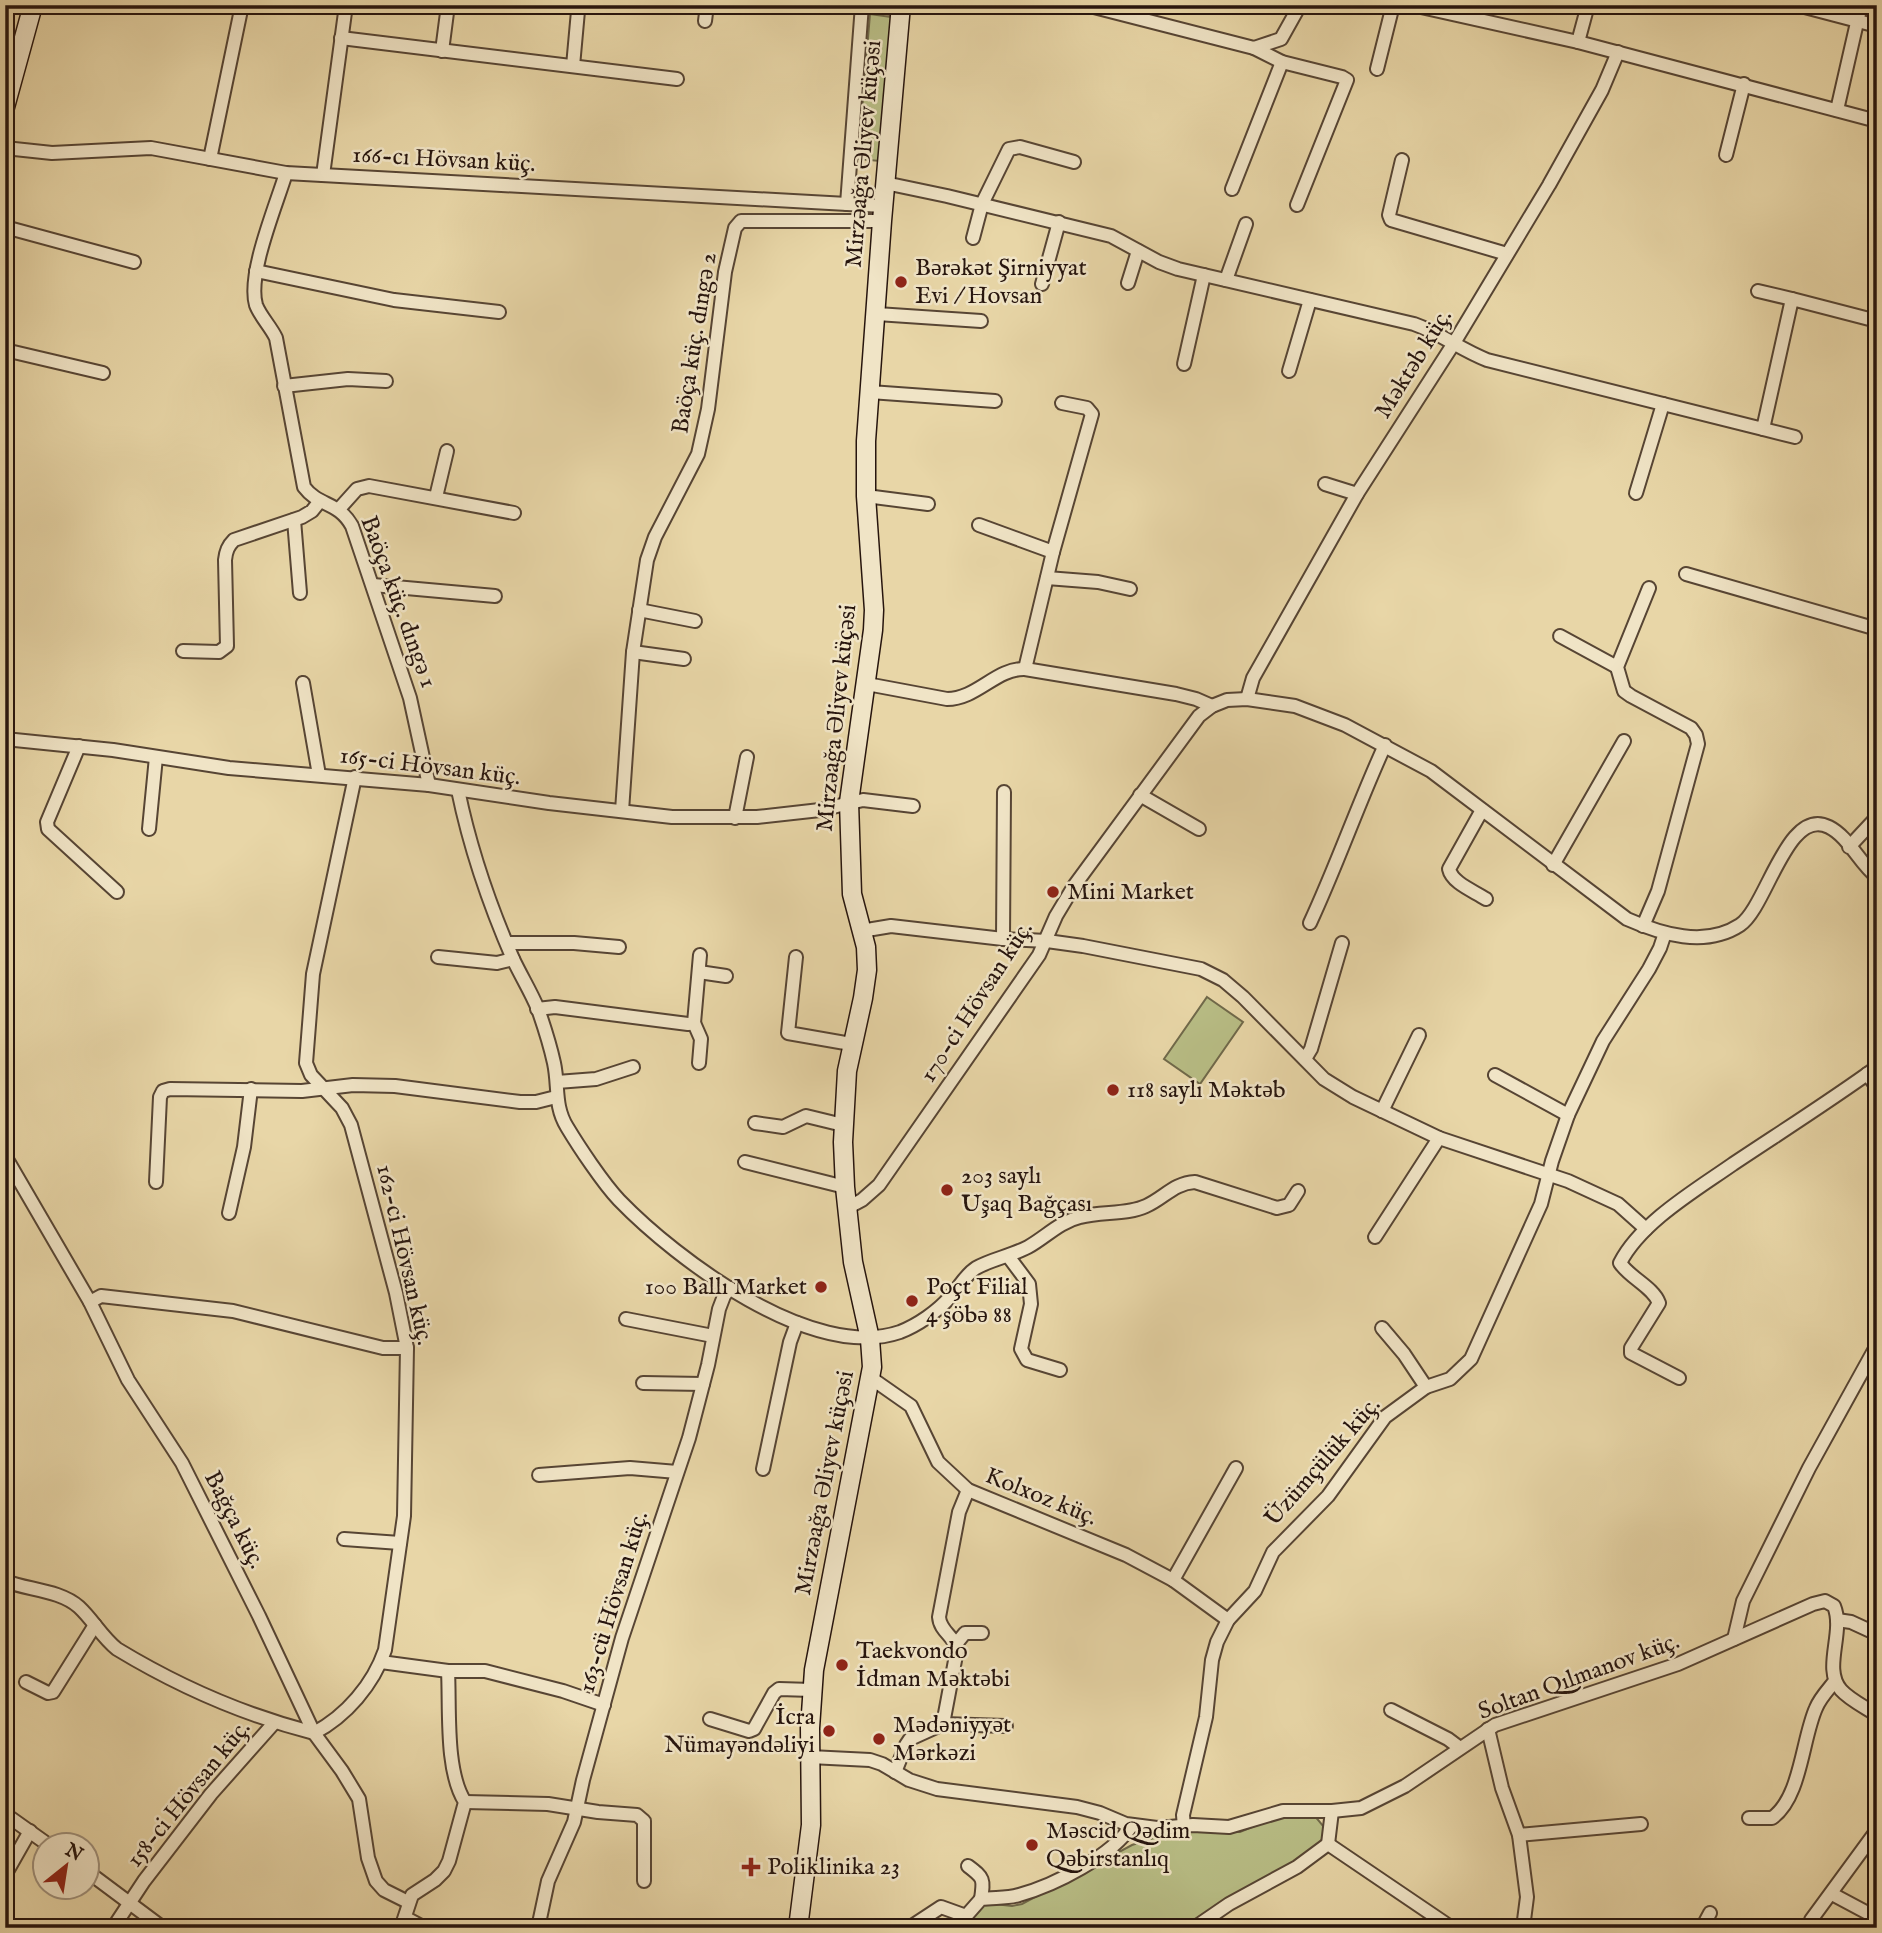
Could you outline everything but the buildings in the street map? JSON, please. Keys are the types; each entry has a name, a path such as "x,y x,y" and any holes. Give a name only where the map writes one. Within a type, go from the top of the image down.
{"street":[{"path":"5,107 33,5"},
{"path":"210,159 242,5"},
{"path":"323,176 346,5"},
{"path":"442,51 447,5"},
{"path":"705,21 707,5"},
{"path":"847,204 862,5"},
{"path":"869,5 901,7"},
{"path":"1086,5 1254,48 1282,62 1347,80 1297,205"},
{"path":"1254,48 1281,39 1300,5"},
{"path":"1377,69 1393,5"},
{"path":"1412,5 1443,8 1877,121"},
{"path":"1578,42 1588,5"},
{"path":"1797,5 1877,26"},
{"path":"1837,110 1861,5"},
{"name":"Mirzəağa Əliyev küçəsi","path":"798,1928 811,1825 812,1690 871,1378 870,1339 858,1292 845,1187 843,1125 847,1070 866,981 866,947 852,894 849,802 867,684 874,610 866,496 866,441 901,7"},
{"path":"573,66 578,11"},
{"path":"341,38 677,79"},
{"name":"Məktəb küç.","path":"1247,699 1248,688 1259,666 1357,494 1454,343 1584,124 1618,52"},
{"path":"1232,190 1282,62"},
{"path":"1726,155 1744,85"},
{"path":"973,238 982,204 1009,149 1014,146 1074,162"},
{"name":"166-cı Hövsan küç.","path":"5,148 52,153 151,148 286,173 847,204 883,213"},
{"path":"1402,160 1389,215 1391,220 1507,254"},
{"path":"183,651 219,652 227,646 225,560 230,544 234,540 294,520 312,511 320,501 310,496 304,487 275,338 257,308 254,291 256,271 286,173"},
{"path":"885,183 1111,236 1159,262 1414,324 1434,331 1465,351 1487,360 1795,437"},
{"name":"Baöça küç. dıngə 2","path":"622,811 633,652 647,560 655,537 698,454 708,409 725,272 735,228 741,221 883,213"},
{"path":"1042,284 1059,222"},
{"path":"1226,280 1246,224"},
{"path":"5,227 134,262"},
{"path":"1128,283 1138,251"},
{"path":"256,271 394,300 499,312"},
{"path":"1184,364 1204,275"},
{"path":"1758,291 1877,321"},
{"path":"1763,429 1792,299"},
{"path":"1289,371 1310,300"},
{"path":"877,314 981,321"},
{"path":"5,350 103,373"},
{"path":"285,386 348,379 386,381"},
{"path":"870,392 995,401"},
{"path":"1025,669 1053,552 1092,414 1087,408 1062,403"},
{"path":"1636,493 1663,404"},
{"path":"436,497 447,451"},
{"path":"1325,484 1357,494"},
{"path":"339,509 357,489 365,485 514,513"},
{"path":"866,496 928,504"},
{"name":"Baöça küç. dıngə 1","path":"320,501 339,509 352,526 410,698 429,785"},
{"path":"294,520 300,593"},
{"path":"979,525 1053,552"},
{"path":"1686,574 1877,629"},
{"path":"1047,578 1098,582 1130,589"},
{"path":"373,585 495,596"},
{"path":"1643,926 1658,891 1698,744 1691,728 1624,691 1617,667 1649,588"},
{"path":"639,610 695,621"},
{"path":"1560,636 1617,667"},
{"path":"633,652 684,659"},
{"path":"867,684 958,699 1009,671 1025,669 1176,694 1212,706 1227,700 1247,699 1295,706 1345,725 1431,771 1627,919 1665,933 1703,937 1719,934 1743,923 1756,905 1792,839 1801,829 1820,824 1829,826 1877,877"},
{"path":"303,683 319,775"},
{"name":"170-ci Hövsan küç.","path":"847,1208 862,1200 879,1185 1047,941 1064,902 1140,794 1199,716 1212,706"},
{"name":"165-ci Hövsan küç.","path":"5,739 79,746 229,768 429,785 672,817 757,817 820,810 863,800 913,806"},
{"path":"1553,865 1624,741"},
{"path":"1310,923 1385,745"},
{"path":"79,746 47,822 48,829 117,892"},
{"path":"149,829 156,757"},
{"path":"734,818 747,757"},
{"name":"162-ci Hövsan küç.","path":"314,1733 331,1724 360,1695 381,1662 404,1516 407,1348 396,1293 351,1125 342,1108 311,1075 306,1063 313,974 355,778"},
{"path":"458,790 479,872 513,960 537,1009 554,1063 559,1113 567,1128 617,1198 664,1242 730,1288 797,1323 837,1336 870,1339 903,1331 950,1298 974,1269 1041,1240 1050,1230 1070,1220 1146,1207 1184,1183 1195,1182 1277,1208 1289,1205 1298,1191"},
{"path":"1003,939 1004,792"},
{"path":"1140,794 1199,829"},
{"path":"1482,810 1448,869 1449,874 1456,880 1486,899"},
{"path":"1849,847 1877,817"},
{"path":"861,931 891,926 1003,939 1047,941 1201,969 1223,980 1243,997 1324,1079 1439,1138 1568,1181 1618,1205 1646,1229"},
{"name":"Üzümçülük küç.","path":"1184,1826 1184,1815 1206,1717 1212,1660 1228,1620 1255,1591 1273,1552 1328,1496 1385,1417 1426,1387 1450,1379 1471,1359 1541,1203 1568,1115 1603,1041 1649,969 1665,933"},
{"path":"507,943 574,943 620,947"},
{"path":"1305,1059 1311,1049 1342,943"},
{"path":"699,1063 701,1039 694,1023 700,955"},
{"path":"438,957 496,963 513,960"},
{"path":"796,957 788,1033 851,1044"},
{"path":"699,972 726,976"},
{"path":"537,1009 555,1007 694,1023"},
{"path":"1382,1111 1419,1035"},
{"path":"557,1083 596,1079 633,1067"},
{"path":"1679,1378 1631,1353 1631,1348 1659,1303 1657,1297 1626,1272 1620,1263 1646,1229 1698,1189 1872,1070 1877,1087"},
{"path":"1495,1075 1568,1115"},
{"path":"156,1182 160,1097 163,1091 170,1089 302,1091 353,1084 395,1086 520,1102 536,1102 556,1097"},
{"path":"229,1213 244,1147 251,1089"},
{"path":"755,1123 783,1127 806,1116 843,1125"},
{"path":"1375,1237 1439,1138"},
{"name":"Bağça küç.","path":"5,1156 90,1302 128,1380 182,1463 314,1733 359,1799 368,1858 376,1881 384,1891 408,1902"},
{"path":"746,1162 845,1187"},
{"path":"1008,1256 1029,1284 1031,1304 1021,1349 1027,1360 1060,1370"},
{"name":"163-cü Hövsan küç.","path":"538,1928 548,1881 567,1841 578,1809 622,1638 703,1384 719,1309 723,1296 730,1288"},
{"path":"90,1302 101,1296 120,1297 233,1311 373,1346 407,1348"},
{"path":"626,1319 713,1336"},
{"path":"763,1469 790,1342 797,1323"},
{"path":"1382,1328 1426,1387"},
{"path":"1734,1639 1743,1601 1809,1468 1877,1345"},
{"name":"Kolxoz küç.","path":"871,1378 911,1406 938,1462 968,1490 1115,1550 1173,1580 1228,1620"},
{"path":"643,1382 703,1384"},
{"path":"540,1475 629,1468 677,1472"},
{"path":"1173,1580 1236,1468"},
{"path":"943,1724 957,1650 956,1644 939,1626 939,1617 959,1512 968,1490"},
{"path":"344,1539 400,1543"},
{"path":"5,1581 59,1595 79,1607 107,1641 139,1662 201,1694 274,1723 314,1733"},
{"name":"Soltan Qılmanov küç.","path":"810,1757 870,1760 909,1780 937,1789 1077,1807 1146,1828 1229,1827 1283,1811 1361,1808 1405,1786 1488,1729 1678,1664 1819,1602 1825,1601 1834,1605 1837,1620"},
{"path":"1877,1634 1851,1622 1837,1620 1838,1633 1833,1665 1835,1681 1846,1695 1877,1715"},
{"path":"26,1682 48,1693 52,1692 95,1625"},
{"path":"956,1644 965,1633 982,1633"},
{"path":"381,1662 449,1671 485,1671 563,1691 604,1705"},
{"path":"425,1928 403,1923 408,1902 412,1895 444,1871 450,1861 465,1802 457,1790 452,1771 449,1671"},
{"path":"1749,1818 1772,1818 1786,1804 1805,1750 1815,1709 1835,1681"},
{"path":"710,1719 749,1731 754,1729 774,1693 779,1689 812,1690"},
{"path":"1391,1710 1460,1748"},
{"name":"158-ci Hövsan küç.","path":"114,1928 130,1902 211,1794 274,1723"},
{"path":"895,1772 910,1740 943,1724 1006,1726"},
{"path":"1488,1729 1502,1788 1519,1835 1527,1898 1523,1928"},
{"path":"465,1802 548,1804 637,1815 644,1821 645,1881"},
{"path":"1195,1928 1229,1904 1297,1867 1328,1844 1332,1811"},
{"path":"5,1814 30,1831 5,1875"},
{"path":"1519,1835 1640,1824"},
{"path":"981,1899 1018,1896 1087,1865 1122,1840 1132,1825"},
{"path":"1811,1920 1877,1830"},
{"path":"1328,1844 1452,1928"},
{"path":"909,1928 941,1908 967,1922 981,1899 983,1884 981,1875 968,1866"},
{"path":"102,1882 163,1928"},
{"path":"1832,1894 1877,1918"},
{"path":"1702,1928 1710,1913"}],"green space":[{"path":"870,14 891,17 880,161 858,159"},
{"path":"1207,997 1243,1022 1200,1084 1164,1059"},
{"path":"1284,1814 1314,1815 1324,1827 1323,1839 1310,1853 1227,1900 1188,1928 974,1928 974,1914 985,1903 1012,1906 1022,1904 1132,1845 1165,1834 1194,1830 1240,1832"}],"railway":[{"path":"5,34 14,5"}],"place":[{"name":"Bərəkət Şirniyyat Evi / Hovsan","path":"901,282"},
{"name":"Mini Market","path":"1053,892"},
{"name":"118 saylı Məktəb","path":"1113,1090"},
{"name":"203 saylı Uşaq Bağçası","path":"947,1190"},
{"name":"100 Ballı Market","path":"821,1287"},
{"name":"Poçt Filial 4 şöbə 88","path":"912,1301"},
{"name":"Taekvondo İdman Məktəbi","path":"842,1665"},
{"name":"İcra Nümayəndəliyi","path":"829,1731"},
{"name":"Mədəniyyət Mərkəzi","path":"879,1739"},
{"name":"Məscid Qədim Qəbirstanlıq","path":"1032,1845"},
{"name":"Poliklinika 23","path":"751,1867"}]}
